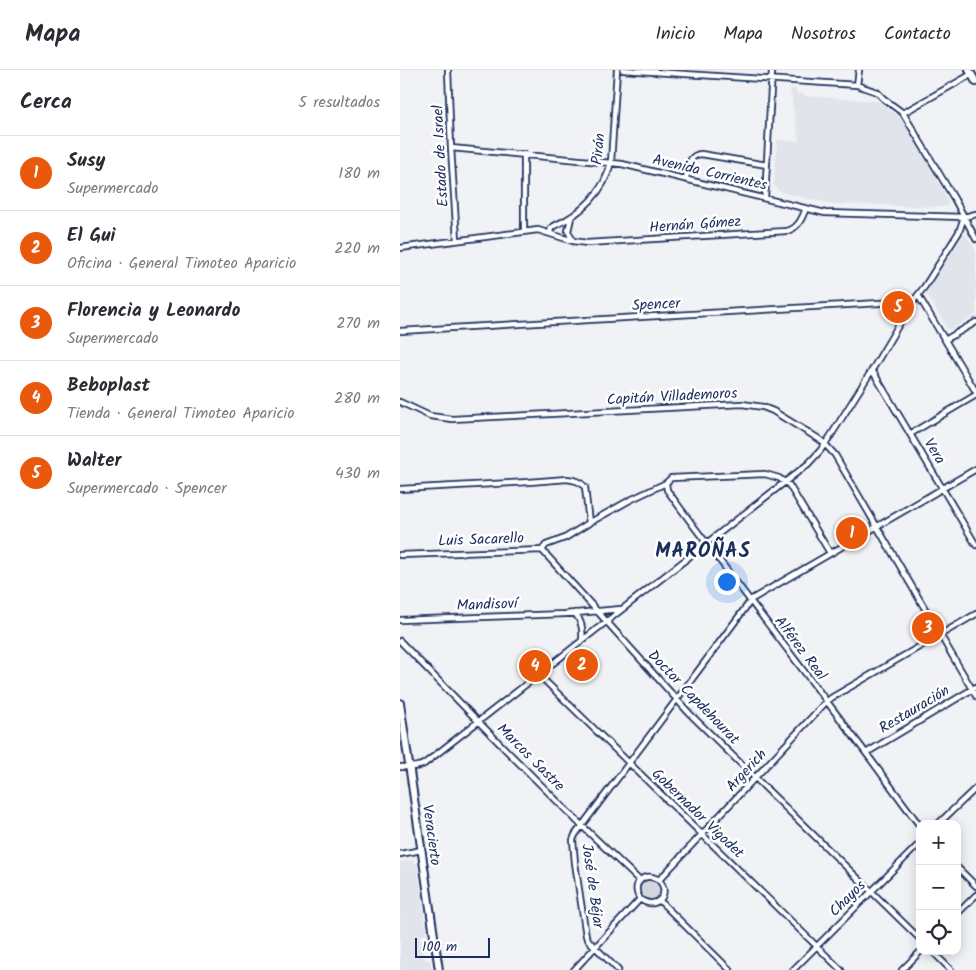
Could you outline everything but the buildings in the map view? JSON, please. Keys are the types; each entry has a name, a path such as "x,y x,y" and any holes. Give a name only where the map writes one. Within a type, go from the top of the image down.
{"street":[{"name":"Estado de Israel","path":"448,70 457,240"},
{"name":"Pirán","path":"550,233 551,228 571,218 586,206 600,189 608,174 611,162 617,70"},
{"path":"623,70 694,72 858,85 877,92 903,113 946,184 976,239"},
{"path":"765,198 772,70"},
{"path":"858,70 858,85"},
{"path":"903,113 970,72 976,82"},
{"name":"Avenida Corrientes","path":"451,148 611,162 830,213 964,217 976,214"},
{"path":"524,154 524,232"},
{"path":"686,179 690,161 696,154 766,165"},
{"name":"Hernán Gómez","path":"400,248 538,230 573,241 587,243 787,231 792,230 799,224 806,208"},
{"path":"400,767 424,764 808,464 825,444 872,370 958,232 964,217"},
{"path":"571,218 568,231 573,241"},
{"path":"910,434 976,394 918,295"},
{"name":"Spencer","path":"400,331 914,301"},
{"path":"945,340 976,322"},
{"name":"Vera","path":"872,370 976,545"},
{"name":"Capitán Villademoros","path":"400,402 430,416 452,419 742,404 758,406 773,411 812,434 825,444 834,455 974,688 976,696"},
{"name":"José de Béjar","path":"618,970 586,936 575,863 573,840 575,835 754,598 976,469"},
{"name":"Luis Sacarello","path":"400,555 542,550 546,545 566,538 630,500 674,478 765,474 776,476 785,482"},
{"path":"400,489 573,480 585,487 589,523"},
{"path":"785,482 792,489 830,553"},
{"name":"Alférez Real","path":"666,483 667,490 706,544 916,821"},
{"name":"Doctor Capdehourat","path":"542,550 677,700 916,935"},
{"name":"Mandisoví","path":"400,620 575,613 622,609"},
{"path":"575,613 582,625 582,640"},
{"name":"Argerich","path":"659,880 826,702 976,614"},
{"name":"Marcos Sastre","path":"400,641 640,881"},
{"name":"Marcos Sastre","path":"400,646 406,648"},
{"name":"Gobernador Vigodet","path":"539,675 840,970"},
{"name":"Restauración","path":"866,753 974,688"},
{"name":"Veracierto","path":"400,703 439,970"},
{"path":"942,820 976,788"},
{"name":"Chayos","path":"792,970 916,847"},
{"path":"400,854 422,850"},
{"path":"961,871 976,886"},
{"path":"652,876 659,880 664,892 659,900 647,904 640,899 636,888 640,881 652,876"},
{"path":"961,910 976,895"},
{"path":"574,970 640,899"},
{"path":"659,900 730,970"},
{"path":"902,970 917,955"},
{"path":"936,955 951,970"}],"shaded area":[{"path":"790,89 796,89 797,94 803,94 804,96 877,101 905,121 948,200 947,207 833,204 783,193 778,190 774,185 777,140 799,141"},
{"path":"963,235 966,235 976,251 976,314 950,330 926,293"},
{"path":"411,860 417,864 427,934 420,935 422,952 425,960 430,960 432,970 400,970 400,862"},
{"path":"650,880 658,883 661,891 658,899 650,902 642,899 639,891 642,883"}],"place":[{"name":"Walter","path":"898,307"},
{"name":"Susy","path":"852,533"},
{"name":"Florencia y Leonardo","path":"928,628"},
{"name":"El Gui","path":"582,665"},
{"name":"Beboplast","path":"535,666"}],"district":[{"name":"MAROÑAS","path":"703,550"}]}
